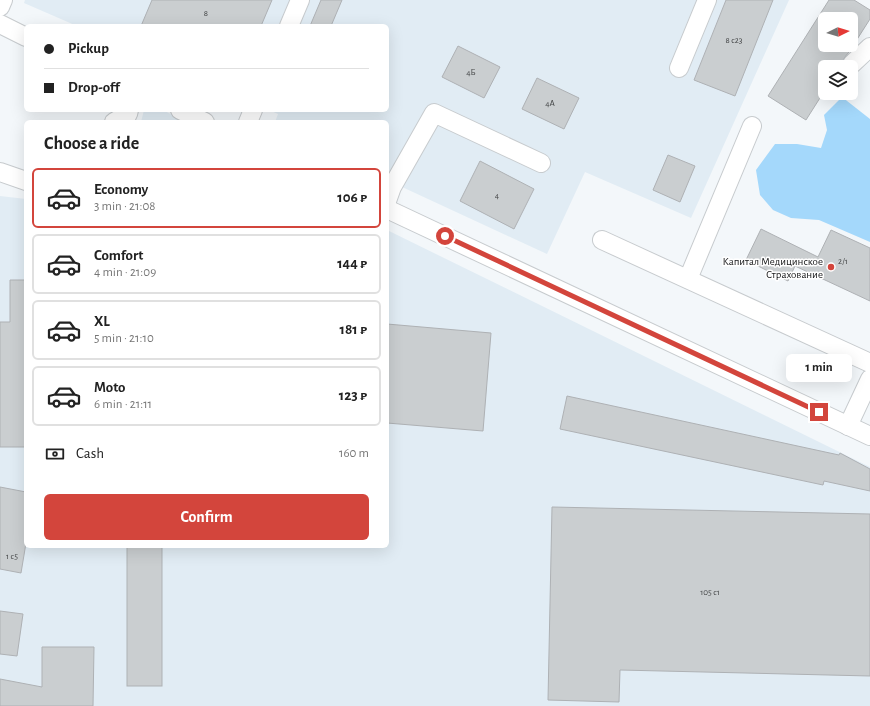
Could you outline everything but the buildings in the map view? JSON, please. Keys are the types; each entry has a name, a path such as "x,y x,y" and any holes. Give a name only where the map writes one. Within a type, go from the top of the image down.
{"street":[{"path":"0,7 3,0"},
{"path":"290,24 300,0"},
{"path":"679,68 707,0"},
{"path":"0,24 24,36"},
{"path":"856,60 870,47"},
{"path":"118,120 128,114 128,112"},
{"path":"184,112 201,120"},
{"path":"389,195 434,113 541,163"},
{"path":"688,279 752,126"},
{"path":"0,172 24,180"},
{"path":"389,209 870,436"},
{"path":"602,240 870,363"},
{"path":"848,426 870,379"}],"shaded area":[{"path":"25,0 789,0 691,218 585,172 547,254 389,181 389,120 276,120 278,114 274,112 389,112 389,24 72,24 24,3"},
{"path":"839,100 846,100 870,119 870,242 819,220 791,218 773,210 760,195 756,170 775,144 797,144 821,148 827,130 824,115"},
{"path":"144,112 167,112 181,120 142,120"},
{"path":"0,196 24,199 24,548 389,548 389,231 870,467 870,706 0,706"}],"place":[{"name":"Капитал Медицинское Страхование","path":"831,267"}],"route":[{"path":"445,236 819,412"}]}
